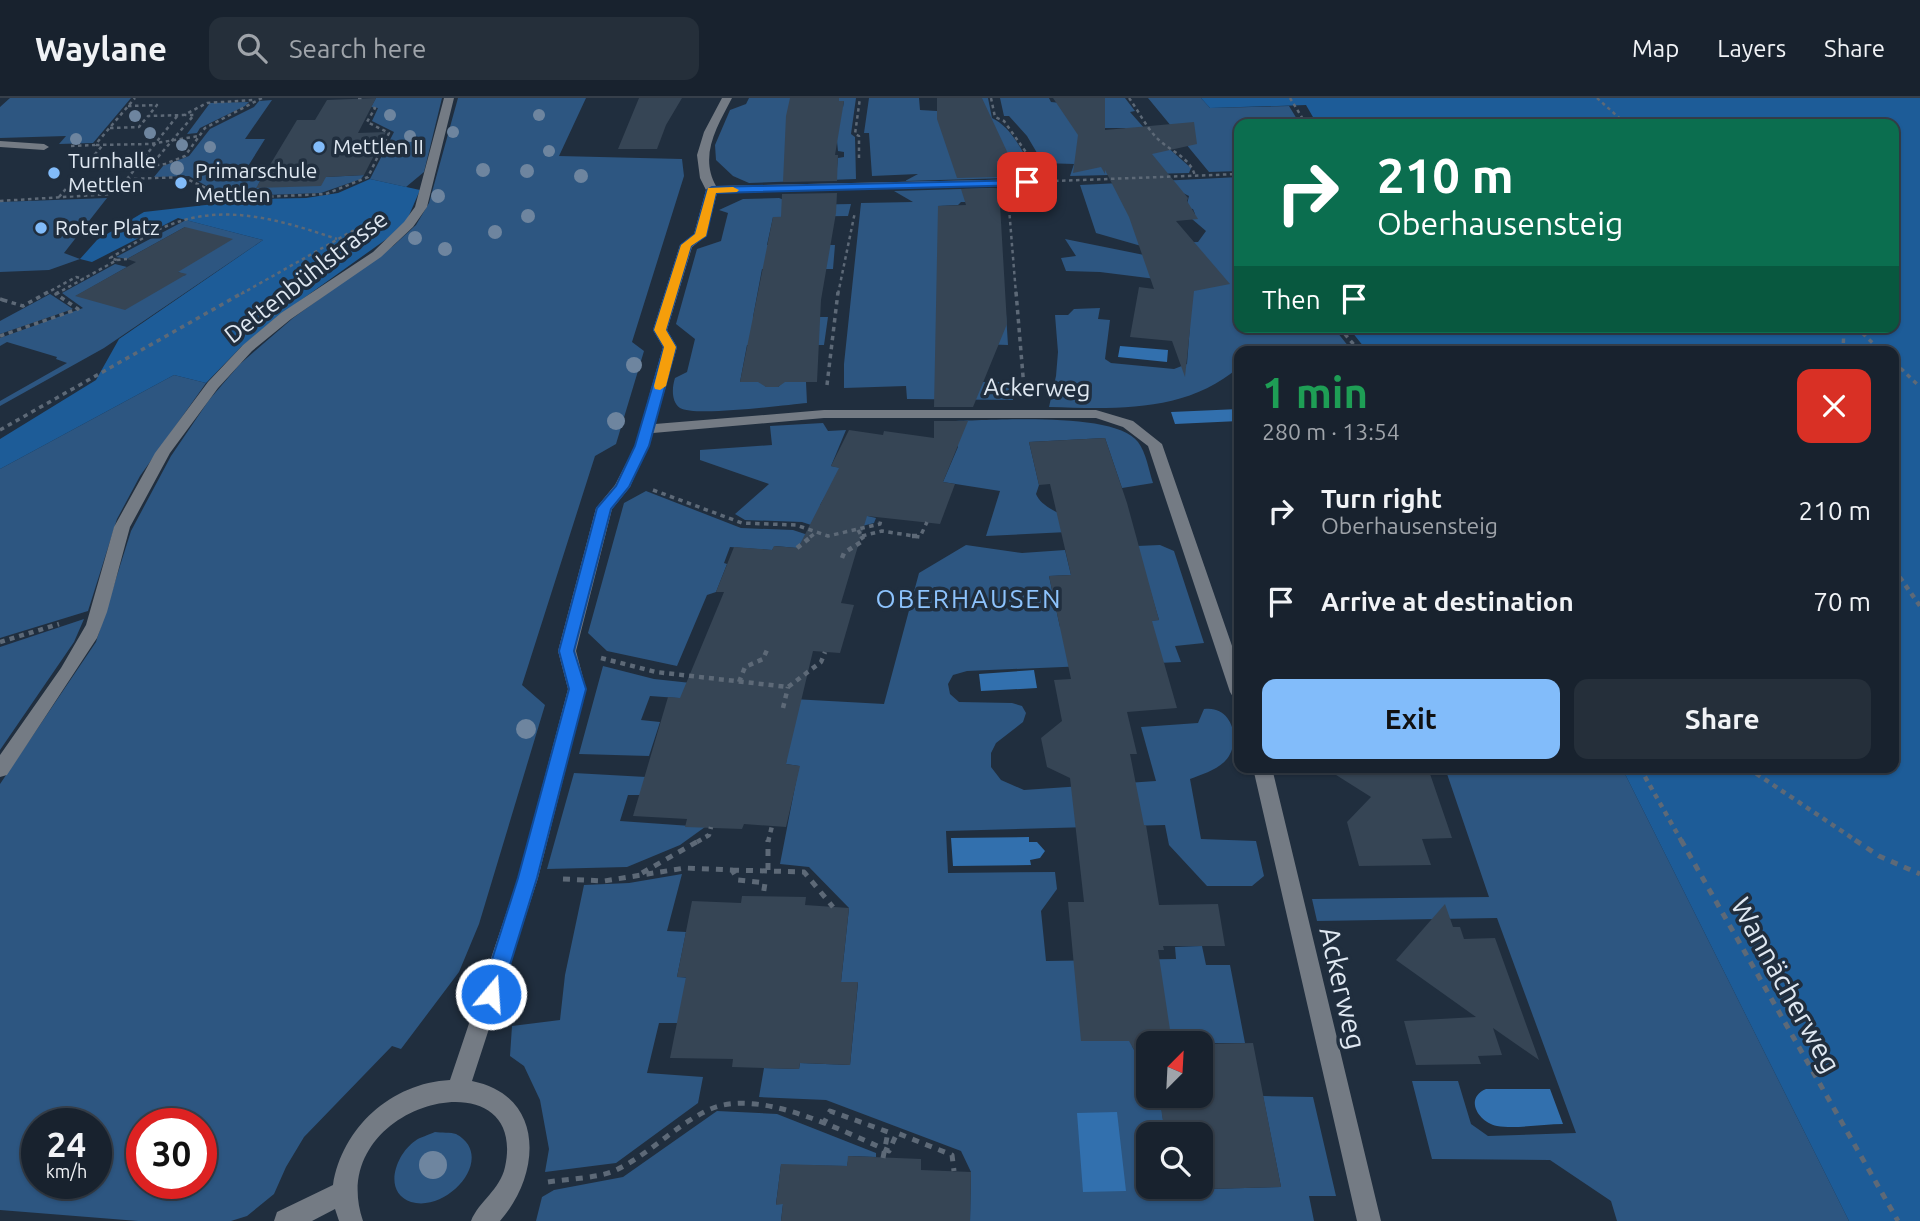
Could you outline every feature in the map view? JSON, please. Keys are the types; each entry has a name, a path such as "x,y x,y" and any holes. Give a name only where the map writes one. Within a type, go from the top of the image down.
{"street":[{"name":"Dettenbühlstrasse","path":"0,770 89,636 122,527 173,438 214,384 244,352 286,316 395,239 412,222 421,207 449,98"},
{"path":"457,1091 528,878 578,689 566,651 604,508 624,485 648,429 670,347 660,330 686,245 700,236 712,190 703,177 703,144 726,98"},
{"path":"0,144 44,147"},
{"path":"712,190 1027,182"},
{"name":"Ackerweg","path":"648,429 824,414 1096,414 1122,420 1141,431 1155,444 1234,677"},
{"name":"Ackerweg","path":"1263,773 1368,1221"},
{"path":"351,1221 344,1192 352,1157 373,1126 405,1103 441,1090 476,1091 504,1106 519,1133 519,1168 500,1205 483,1221"},
{"path":"286,1221 344,1192"}],"path":[{"path":"95,145 134,99 141,98"},
{"path":"184,115 191,107 211,102 262,98"},
{"path":"860,98 855,134 859,136 860,166"},
{"path":"991,98 995,117 1004,121 1030,157"},
{"path":"1129,98 1157,139 1167,143 1193,167 1195,176"},
{"path":"1290,98 1303,119"},
{"path":"1597,98 1620,119"},
{"path":"135,168 165,164 185,156 205,128 250,106 254,100"},
{"path":"110,128 139,127 158,105 128,106"},
{"path":"127,179 183,177 216,193 261,197 326,194 368,177 389,133 367,122 375,108 371,108"},
{"path":"0,201 111,194 127,179 178,115"},
{"path":"144,158 158,158 194,115 148,116"},
{"path":"44,147 156,142 199,136"},
{"path":"90,160 102,145"},
{"path":"1027,182 1234,174"},
{"path":"58,198 70,184"},
{"path":"824,414 837,292 857,202"},
{"path":"1009,206 1025,394"},
{"path":"127,259 110,258 171,224 211,214 278,219 337,240"},
{"path":"0,430 365,224"},
{"path":"0,336 78,309 56,294 117,260"},
{"path":"1,301 23,306 76,277 84,279"},
{"path":"1862,333 1876,346"},
{"path":"1899,367 1920,387"},
{"path":"646,488 742,523 796,525 828,536 880,524 881,519"},
{"path":"862,536 882,531 920,537 928,522"},
{"path":"842,558 844,553 864,540 858,530"},
{"path":"797,548 817,532"},
{"path":"1899,576 1920,606"},
{"path":"0,642 97,612"},
{"path":"739,682 745,667 763,659 767,650"},
{"path":"783,708 788,687 821,663 825,652"},
{"path":"601,658 656,672 788,687"},
{"name":"Wannächerweg","path":"1643,773 1898,1221"},
{"path":"1755,773 1879,856 1920,874"},
{"path":"768,870 767,844 772,826"},
{"path":"638,875 709,835 711,827"},
{"path":"556,879 604,881 685,868 804,872 833,907"},
{"path":"732,870 738,880 765,883 763,896"},
{"path":"519,1168 549,1183 615,1171 707,1110 721,1105 775,1108 888,1151 897,1133 952,1155 954,1171"},
{"path":"823,1125 830,1111 888,1132 883,1158"}],"shaded area":[{"path":"10,98 131,98 93,143 59,144 66,136 0,138 0,107"},
{"path":"376,98 442,98 424,172 406,187 370,179 394,132 372,121 378,108 371,107"},
{"path":"458,98 586,98 559,156 682,159 684,176 632,342 644,351 616,444 595,456 522,685 545,705 479,924 459,972 401,1049 392,1046 304,1137 274,1194 247,1216 231,1221 138,1221 0,1210 0,784 96,642 131,531 171,456 209,400 240,364 293,318 393,246 416,225 429,203"},
{"path":"749,98 790,98 843,107 844,101 839,101 839,98 856,98 851,134 855,137 856,179 749,183 733,176 716,160 715,145 730,110 746,104","holes":["837,141 838,151 844,152 844,157 838,158 837,168 804,171"]},
{"path":"869,98 919,98 920,110 937,111 974,98 988,98 992,118 1010,133 1031,166 1008,178 905,181 918,174 872,176 869,133 864,133"},
{"path":"1000,98 1049,98 1051,102 1071,104 1098,98 1125,98 1135,111 1130,112 1153,138 1132,137 1125,128 1095,128 1094,131 1078,132 1094,158 1126,158 1126,155 1143,153 1139,147 1165,145 1191,168 1189,173 1070,176 1074,164 1043,163 1027,136 1009,116 1004,116"},
{"path":"1148,98 1201,98 1210,108 1289,106 1297,119 1234,119 1234,171 1209,172"},
{"path":"1201,98 1920,98 1920,1221 1849,1221 1625,773 1899,773 1899,346 1363,346 1353,333 1899,333 1899,119 1314,119 1306,105 1210,108"},
{"path":"272,100 245,139 265,139 245,171 266,171 258,185 364,175 361,179 321,193 266,195 217,192 189,176 154,177 163,166 189,156 210,129 254,107 259,101"},
{"path":"249,102 200,128 197,133 187,134 210,103"},
{"path":"1234,177 1234,333 1338,333 1348,346 1234,346 1234,371 1196,393 1149,405 1049,407 1058,352 1055,315 1068,315 1074,309 1100,308 1098,319 1110,320 1105,359 1111,363 1174,369 1187,364 1190,325 1175,324 1156,279 1066,271 1061,258 1076,256 1065,239 1164,259 1162,252 1096,233 1080,185","holes":["1173,188 1189,196 1186,208 1193,209 1195,214 1192,219 1206,231 1198,242 1171,243"]},
{"path":"370,179 420,190 407,220 388,238 280,315 241,347 206,383 174,375 0,469 0,439 96,380 119,339 263,240 178,218 92,262 80,259 97,240 144,212 258,199 306,198 338,193"},
{"path":"994,188 1003,192 1004,205 961,202 958,205 938,206 938,233 977,315 1006,314 1008,345 977,344 978,382 1012,382 1013,400 907,399 906,386 844,388 844,364 861,203 913,202 894,191"},
{"name":"Roter Platz","path":"107,198 64,253 80,259 49,270 0,272 0,202"},
{"path":"779,198 798,205 851,204 848,216 773,217 767,245 835,245 833,269 762,269 753,317 828,317 824,345 747,345 740,382 763,382 766,387 778,387 783,382 806,382 807,403 721,411 680,408 674,398 674,382 675,378 687,372 695,339 676,324 697,249 721,241 728,213 719,210 743,199"},
{"path":"186,220 263,240 104,348 0,406 0,401 67,363 56,359 57,357 7,342 0,346 0,338 83,308 62,293 115,264 127,267 76,296 186,275 178,272 185,227 127,259 116,257"},
{"path":"50,294 73,309 0,334 0,321"},
{"path":"1120,346 1168,350 1167,362 1118,357"},
{"path":"174,375 206,383 140,476 117,519 88,611 0,638 0,469"},
{"path":"1234,409 1234,421 1175,424 1171,412"},
{"path":"1018,419 1078,421 1104,425 1125,432 1138,442 1153,483 1122,488 1105,438 1029,442 1039,485 1036,494 1041,501 1058,513 1109,530 986,536 1000,491 943,482 958,447 946,421"},
{"path":"823,423 828,431 846,430 831,466 842,468 820,505 876,518 874,523 835,533 802,522 745,520 735,514 769,484 700,460 700,450 772,445 770,426"},
{"path":"646,491 741,528 793,530 808,535 797,548 775,546 772,550 730,547 724,563 727,564 716,592 707,595 677,666 607,651 588,633 624,503"},
{"path":"966,545 1022,553 1065,550 1071,575 1049,576 1060,627 1159,620 1137,546 1160,545 1174,551 1204,643 1175,646 1181,662 967,671 953,675 948,684 950,694 959,702 1012,703 1022,706 1026,713 1023,722 996,743 991,753 991,767 1001,780 1024,790 1156,781 1141,727 1198,723 1204,709 1221,712 1233,731 1234,740 1229,756 1217,768 1190,779 1201,839 1256,841 1264,876 1252,886 1207,886 1169,845 1165,825 946,831 948,873 1055,872 1057,889 1041,911 1046,961 1176,959 1175,947 1202,946 1206,965 1230,965 1245,1043 1213,1043 1213,1031 1136,1031 1136,1045 1132,1046 1136,1053 1136,1108 1161,1108 1163,1122 1136,1122 1136,1199 1213,1199 1213,1189 1281,1187 1263,1096 1313,1097 1336,1196 1309,1196 1314,1221 970,1221 971,1172 961,1151 826,1100 759,1097 764,1068 799,1069 800,1063 850,1065 858,983 841,982 849,908 809,867 780,864 799,766 786,764 793,699 884,704 919,573"},
{"path":"84,619 74,642 0,750 0,647"},
{"path":"603,666 654,679 728,687 706,700 650,696 641,720 660,722 649,756 579,754"},
{"path":"1034,670 1037,688 981,691 979,674"},
{"path":"574,773 646,777 640,795 628,795 620,821 705,827 680,845 627,867 547,869"},
{"path":"1447,773 1625,773 1849,1221 1617,1221 1611,1201 1550,1160 1432,1159 1412,1081 1458,1081 1471,1124 1488,1136 1576,1133 1497,918 1317,921 1312,899 1489,897"},
{"path":"1029,837 1029,842 1037,842 1045,851 1040,858 1030,860 1031,865 953,866 951,838"},
{"path":"682,874 667,931 686,932 677,977 693,978 684,1023 659,1023 647,1073 703,1077 698,1103 616,1163 545,1172 549,1149 540,1100 524,1066 510,1056 512,1026 560,1020 565,975 584,885 629,883"},
{"path":"1486,1089 1550,1089 1563,1124 1513,1127 1490,1124 1479,1115 1475,1104 1479,1093"},
{"path":"717,1111 777,1114 876,1153 876,1157 849,1156 847,1166 781,1165 776,1204 783,1204 781,1221 536,1221 542,1197 554,1190 623,1177"},
{"path":"1117,1112 1126,1191 1083,1192 1077,1113"},
{"path":"435,1132 456,1134 467,1144 472,1155 470,1168 453,1191 440,1199 426,1203 411,1202 397,1190 395,1173 398,1163 415,1141"}],"building":[{"name":"Mettlen II","path":"376,98 358,133 386,132 364,175 326,177 321,186 256,188 297,120 315,120 327,100"},
{"path":"639,98 682,98 666,125 657,149 618,149"},
{"path":"790,98 839,98 839,101 844,101 835,155 838,155 837,181 783,182 786,116"},
{"path":"937,98 982,98 1011,160 997,161 998,177 957,178 937,119"},
{"path":"1053,98 1105,98 1105,130 1194,122 1197,144 1152,154 1188,198 1187,201 1198,219 1176,221 1230,284 1194,291 1185,377 1172,341 1130,337 1139,287 1154,289 1129,217 1105,170 1105,174 1101,167 1073,173 1078,135"},
{"path":"999,188 1007,324 973,407 934,407 938,206 966,205 961,189"},
{"path":"837,193 821,300 817,382 785,382 778,387 766,387 758,382 740,382 773,217 781,217 782,194"},
{"path":"185,227 233,239 178,272 187,274 125,310 75,296 136,262 127,259"},
{"path":"934,421 968,421 943,482 955,484 940,524 867,516 841,603 854,605 840,653 813,651 786,764 800,766 786,827 744,824 742,829 685,827 687,819 633,816 668,697 680,698 724,592 716,592 734,547 772,550 774,546 798,548 839,468 831,466 849,430 883,435 884,431 934,438"},
{"path":"1105,438 1127,503 1159,620 1152,621 1177,708 1127,712 1137,754 1130,754 1146,825 1159,905 1218,904 1225,946 1163,946 1164,950 1158,950 1170,1031 1136,1031 1136,1054 1129,1041 1081,1041 1068,902 1084,902 1070,778 1047,767 1041,738 1062,721 1054,680 1071,679 1049,576 1071,575 1050,484 1039,485 1029,442"},
{"path":"1333,773 1430,773 1452,838 1422,839 1431,865 1359,866 1347,822 1371,797"},
{"path":"742,896 806,897 805,905 849,908 841,982 858,982 850,1065 800,1063 799,1069 732,1067 733,1059 670,1058 686,977 677,977 692,901 741,903"},
{"path":"1445,904 1453,927 1460,927 1464,939 1495,938 1539,1060 1493,1028 1502,1055 1478,1056 1481,1064 1416,1065 1404,1021 1476,1017 1396,960"},
{"path":"1253,1043 1281,1187 1213,1189 1213,1122 1163,1122 1161,1108 1213,1108 1213,1044"},
{"path":"848,1156 921,1159 921,1170 971,1172 970,1221 781,1221 783,1204 776,1205 781,1164 847,1166"}],"slow traffic":[{"path":"660,386 670,347 660,330 686,245 700,236 712,190 733,190"}],"place":[{"name":"Mettlen II","path":"319,147"},
{"name":"Turnhalle Mettlen","path":"54,173"},
{"name":"Primarschule Mettlen","path":"181,183"},
{"name":"Roter Platz","path":"41,228"}],"district":[{"name":"OBERHAUSEN","path":"969,599"}],"route":[{"path":"491,994 528,878 578,689 566,651 604,508 622,487 642,446 670,347 660,330 686,245 700,236 712,190 1027,182"}]}
